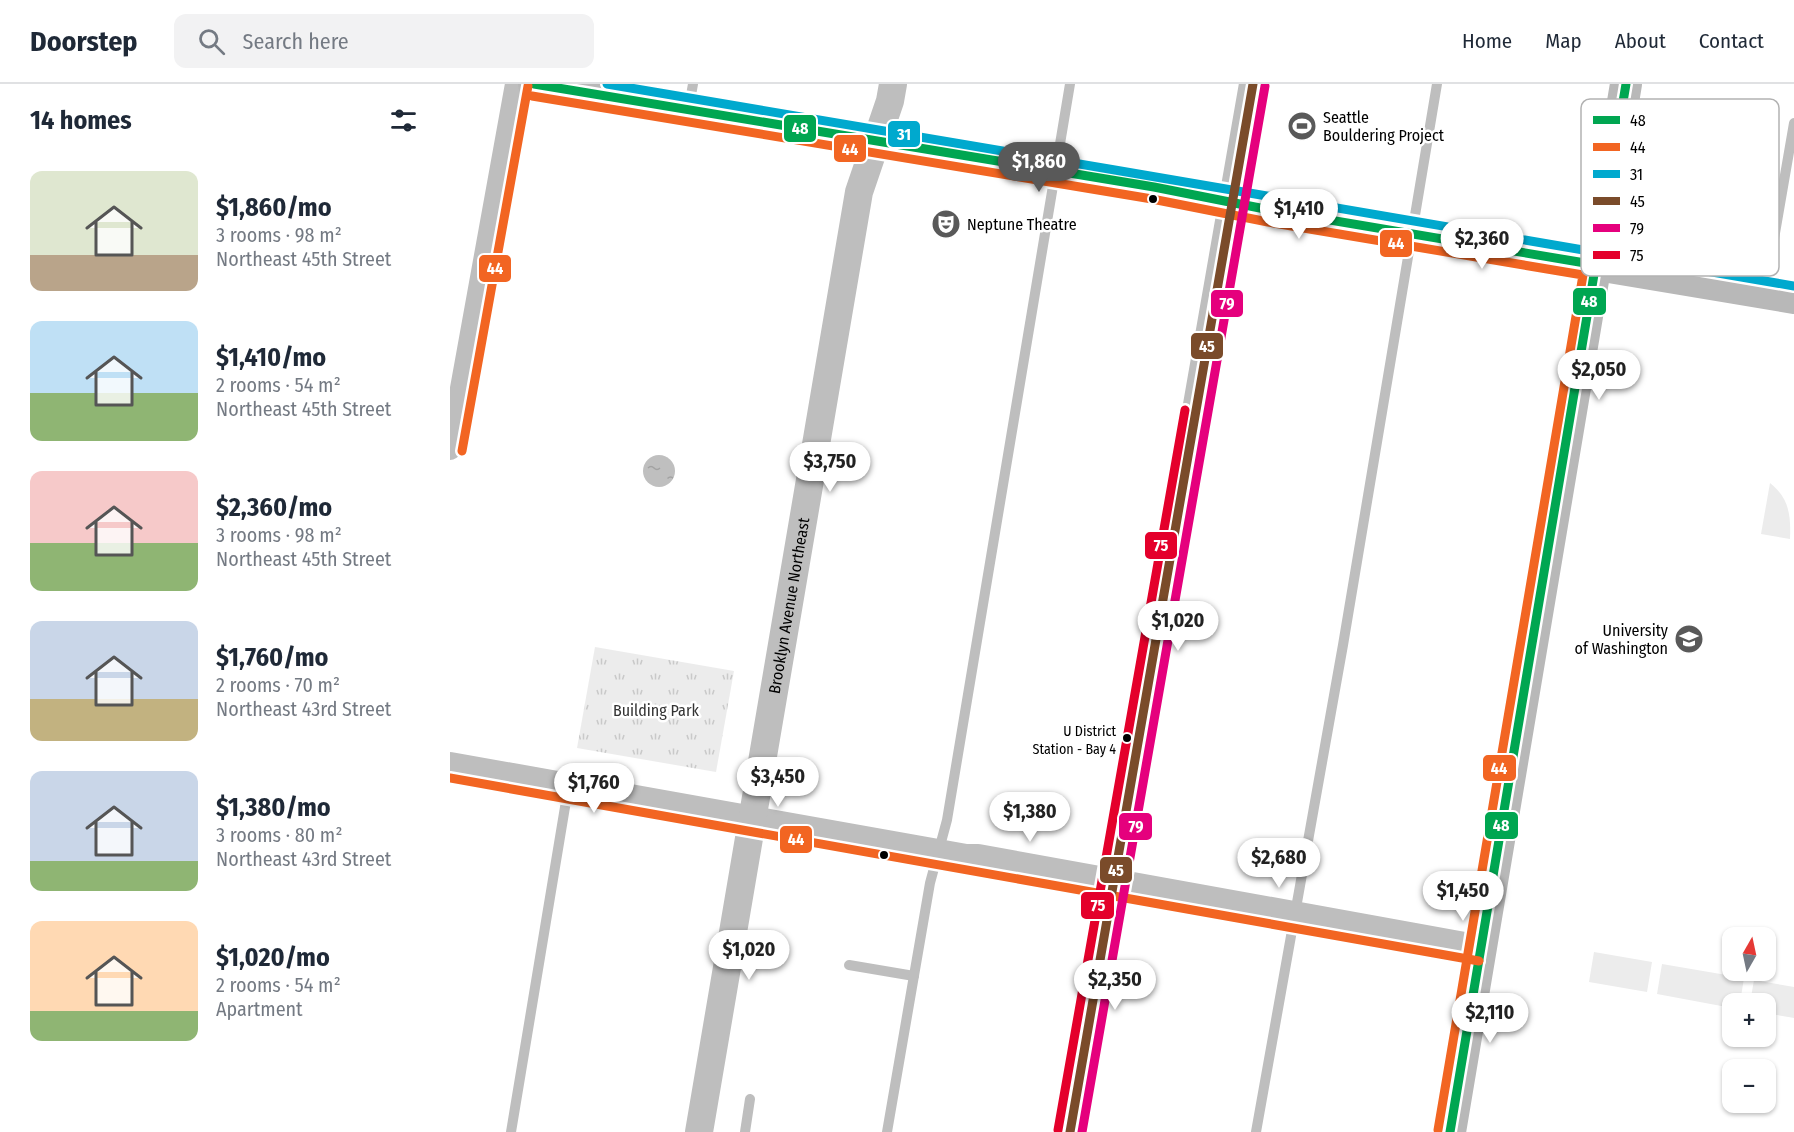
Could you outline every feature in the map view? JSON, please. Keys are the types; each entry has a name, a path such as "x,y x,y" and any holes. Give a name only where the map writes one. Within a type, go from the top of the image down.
{"main road":[{"path":"534,84 691,97 876,141 1581,262"},
{"path":"1624,99 1626,84"},
{"path":"1450,1132 1595,276"},
{"path":"1662,276 1779,296"}],"street":[{"path":"450,449 516,84"},
{"name":"Brooklyn Avenue Northeast","path":"699,1132 859,192 893,84"},
{"path":"1070,1132 1253,84"},
{"path":"450,766 568,786 752,822 1114,882 1481,949"}],"lane":[{"path":"887,1132 914,976 938,852 947,820 1070,84"},
{"path":"1256,1132 1437,84"},
{"path":"1779,296 1794,123"},
{"path":"511,1132 568,786"},
{"path":"849,965 914,976"},
{"path":"745,1132 750,1100"}],"green space":[{"path":"1770,483 1781,495 1788,508 1790,539 1761,534"},
{"name":"Building Park","path":"595,647 734,671 716,772 577,748"},
{"path":"1594,952 1652,962 1647,992 1589,982"},
{"path":"1662,964 1722,974 1722,981 1744,981 1742,993 1722,993 1722,1006 1657,994"},
{"path":"1754,981 1794,987 1794,1018 1776,1015 1776,993 1752,993"}],"water":[{"path":"659,455 670,460 675,471 670,482 659,487 648,482 643,471 648,460"}],"transit line":[{"name":"48","path":"534,84 1154,187 1270,210 1581,262"},
{"name":"31","path":"607,84 1581,250"},
{"name":"45","path":"1070,1132 1253,84"},
{"name":"48","path":"1623,99 1626,84"},
{"name":"44","path":"462,451 528,86"},
{"name":"79","path":"1082,1132 1265,86"},
{"name":"44","path":"532,96 1152,199 1268,222 1581,275"},
{"name":"44","path":"1438,1130 1583,276"},
{"name":"48","path":"1450,1132 1594,276"},
{"name":"31","path":"1735,276 1794,286"},
{"name":"75","path":"1058,1130 1185,410"},
{"name":"44","path":"450,778 1479,961"}],"place":[{"name":"Seattle Bouldering Project","path":"1302,126"},
{"name":"Neptune Theatre","path":"946,224"},
{"name":"University of Washington","path":"1689,639"},
{"name":"U District Station - Bay 4","path":"1127,738"}]}
